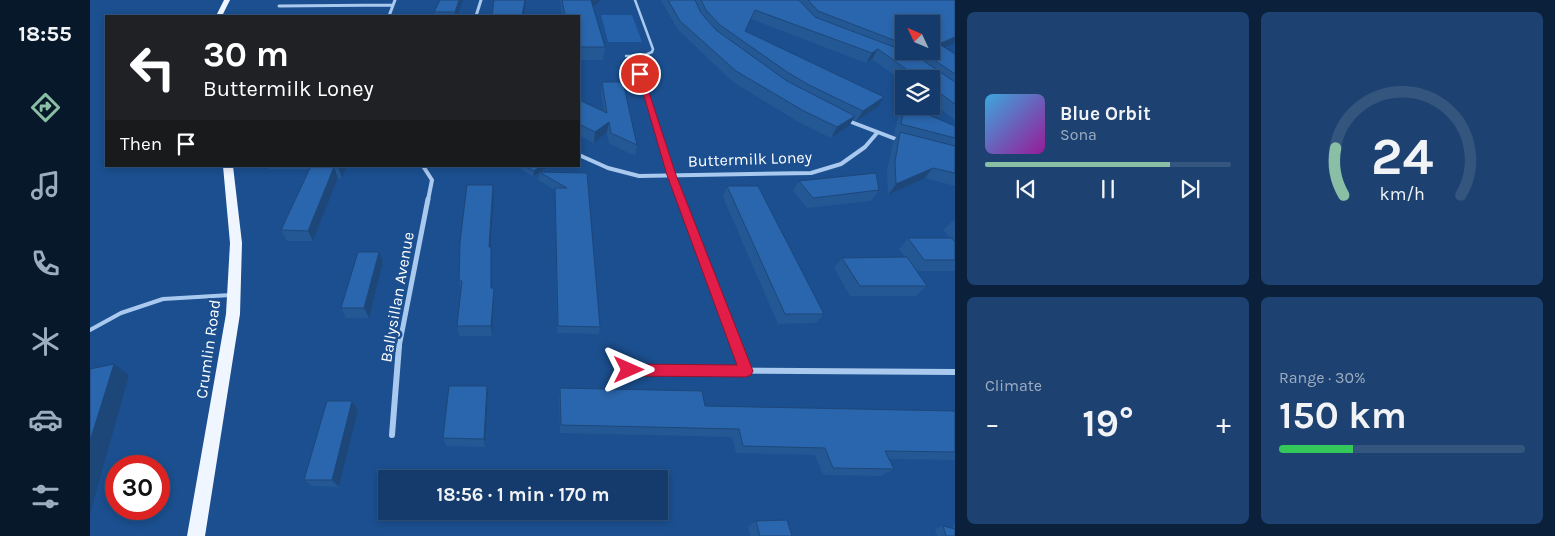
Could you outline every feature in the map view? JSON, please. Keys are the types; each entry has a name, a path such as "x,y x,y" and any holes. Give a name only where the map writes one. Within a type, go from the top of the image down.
{"main road":[{"path":"220,15 227,0"},
{"name":"Crumlin Road","path":"196,536 233,314 236,243 228,167"}],"street":[{"path":"388,15 395,0"},
{"path":"476,15 481,0"},
{"path":"279,6 393,4"},
{"name":"Buttermilk Loney","path":"640,74 672,175 746,371"},
{"path":"842,117 877,133 909,144"},
{"name":"Buttermilk Loney","path":"580,155 622,172 639,176 811,173 841,164 865,147 877,133"},
{"name":"Ballysillan Avenue","path":"392,435 398,352 432,180 424,167"},
{"path":"629,370 955,372"}],"lane":[{"path":"626,56 643,56 653,49 635,0"},
{"path":"90,330 121,313 163,299 234,294"}],"shaded area":[{"path":"601,15 632,15 642,42 608,42"}],"building":[{"path":"440,0 459,0 455,12 434,12"},
{"path":"494,0 525,0 522,15 492,15"},
{"path":"562,0 591,0 605,47 580,47 580,15 565,15"},
{"path":"668,0 695,0 701,13 716,30 787,81 855,116 837,127 802,110 736,71 680,21"},
{"path":"701,0 799,0 815,17 895,47 895,60 922,60 937,70 907,70 878,49 872,53 755,10 745,31 884,97 863,111 809,85 787,72 720,25 706,10"},
{"path":"808,0 955,0 955,37 940,44 940,15 895,15 895,41 818,11"},
{"path":"940,45 955,54 955,74 934,60 940,60"},
{"path":"940,72 955,82 955,104 940,93"},
{"path":"602,82 623,82 637,145 611,133 609,122 595,132 580,124 580,100 607,113"},
{"path":"903,115 929,115 955,126 955,138 901,124"},
{"path":"900,132 955,146 955,173 933,168 896,184 895,162"},
{"path":"311,167 334,167 308,231 281,230"},
{"path":"527,167 540,167 534,171"},
{"path":"539,172 587,173 600,327 558,326 555,188 567,188"},
{"path":"876,173 879,190 813,198 799,181"},
{"path":"467,185 493,185 489,247 491,247 491,288 494,288 491,326 457,326 462,281 459,281 460,242"},
{"path":"727,186 758,186 824,314 785,314"},
{"path":"908,238 952,238 955,242 955,260 924,260"},
{"path":"358,252 379,252 364,308 341,308"},
{"path":"907,257 927,286 860,286 842,258"},
{"path":"114,364 90,441 90,369"},
{"path":"449,386 487,386 484,439 443,438"},
{"path":"560,388 702,391 705,406 955,411 955,452 885,451 894,469 833,468 825,448 743,446 739,429 561,425"},
{"path":"327,401 352,401 332,480 304,480"},
{"path":"787,520 792,536 760,536 756,521"},
{"path":"943,526 955,529 955,536 946,536"}],"route":[{"path":"629,370 746,371 672,175 640,74"}]}
